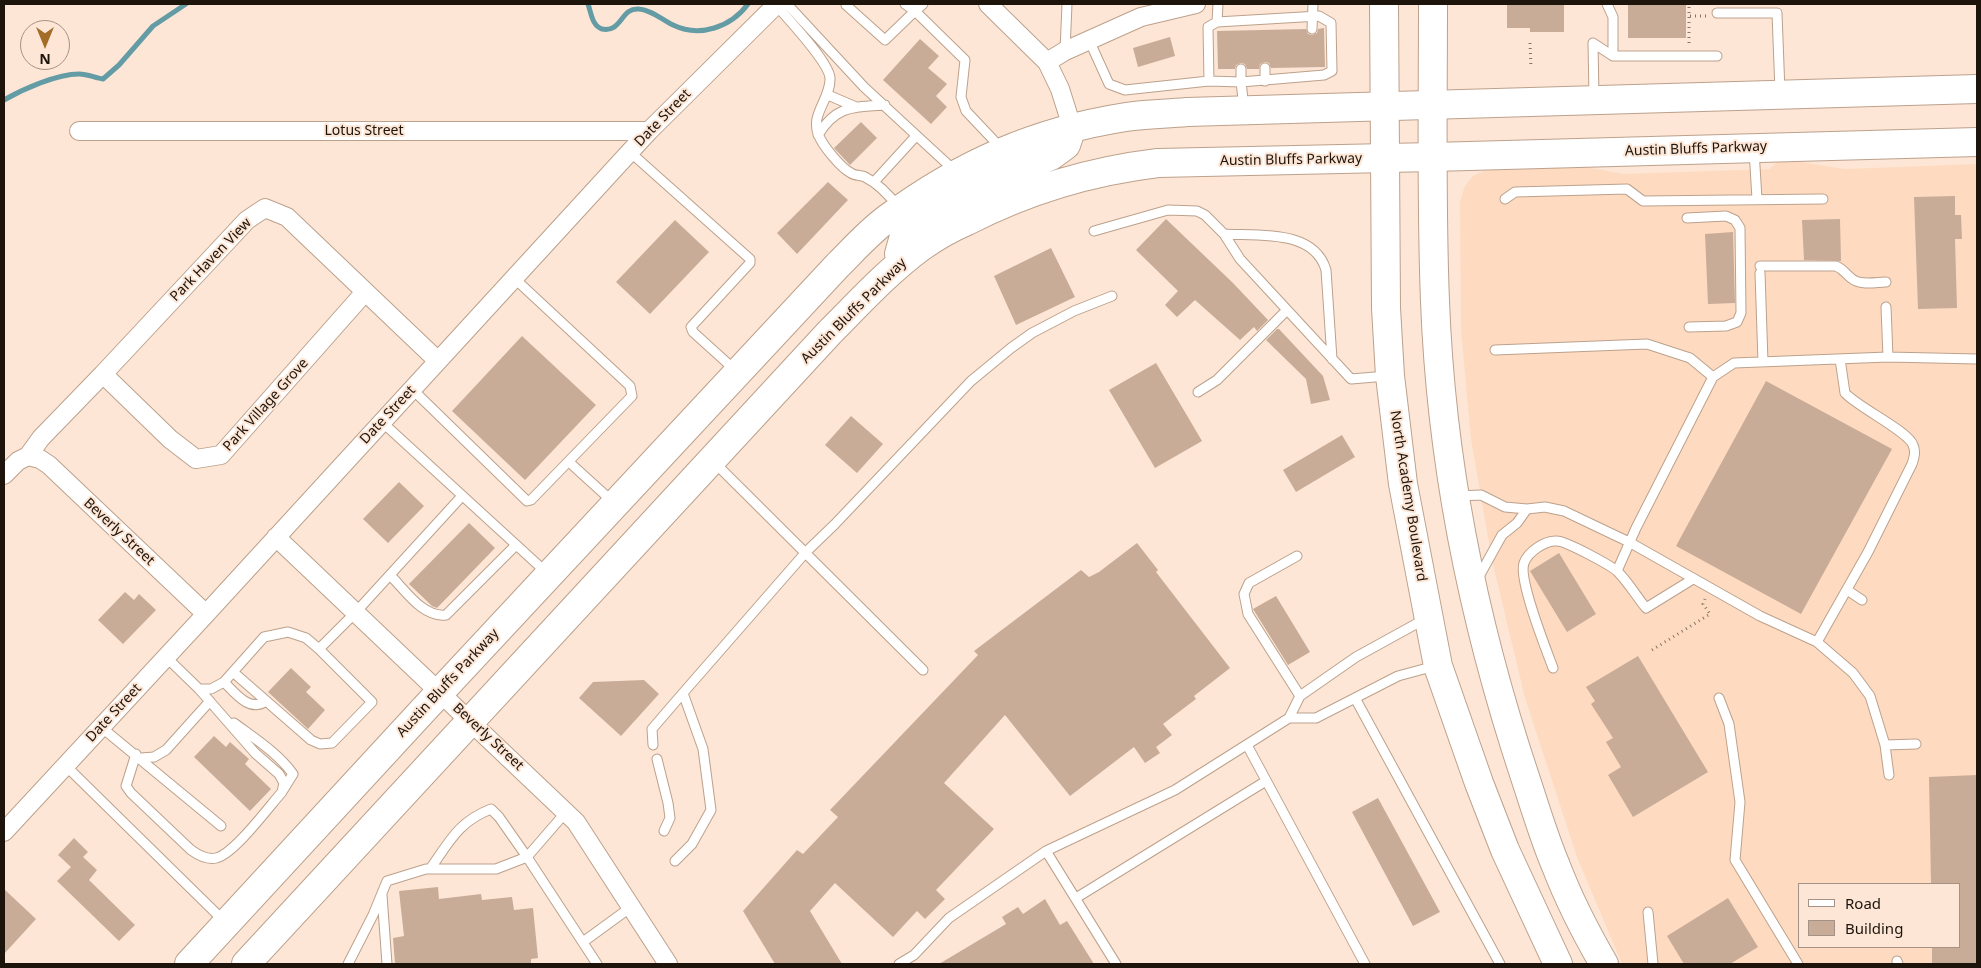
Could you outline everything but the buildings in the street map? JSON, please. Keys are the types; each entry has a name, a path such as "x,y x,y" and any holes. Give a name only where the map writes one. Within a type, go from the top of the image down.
{"main road":[{"name":"North Academy Boulevard","path":"1384,4 1386,308 1390,376 1403,484 1438,666 1478,783 1505,850 1558,964"},
{"path":"1433,4 1435,302 1440,377 1455,496 1472,588 1512,737 1555,866 1587,934 1604,964"},
{"name":"Austin Bluffs Parkway","path":"190,964 440,692 838,265 887,219 937,184 1003,150 1072,127 1128,116 1977,89"},
{"path":"895,267 904,236 946,206 984,184 1051,156 1066,145 1072,127"},
{"name":"Austin Bluffs Parkway","path":"246,964 830,332 895,267 923,246 989,209 1030,192 1119,167 1158,163 1977,142"},
{"path":"709,404 705,437 712,460"}],"street":[{"name":"Date Street","path":"4,832 649,131 780,4"},
{"path":"988,4 1047,62 1060,88 1072,127"},
{"path":"1047,62 1065,51 1141,17 1190,4"},
{"name":"Lotus Street","path":"79,131 649,131"},
{"name":"Park Haven View","path":"103,374 247,220 265,208 287,217 438,361"},
{"name":"Park Village Grove","path":"103,374 170,440 196,459 221,455 365,292"},
{"path":"4,475 18,461 28,456 41,438 103,374"},
{"name":"Beverly Street","path":"28,456 40,459 49,465 206,614"},
{"name":"Beverly Street","path":"276,537 576,822 668,964"}],"lane":[{"path":"780,4 824,62 830,76 828,95 820,108 816,120 818,135 826,149 851,174 864,176 874,182 891,197 900,210"},
{"path":"780,4 864,87 957,173"},
{"path":"848,4 846,5 885,40 923,4"},
{"path":"905,4 916,11 965,60 961,97 966,111 1003,150"},
{"path":"1065,51 1067,4"},
{"path":"1217,22 1218,4"},
{"path":"1312,29 1313,4"},
{"path":"1607,4 1613,17 1613,56"},
{"path":"1716,13 1776,8 1780,95"},
{"path":"1089,40 1110,84 1124,90 1209,81 1265,81 1312,72 1324,75 1332,71 1331,23 1319,16 1262,19 1238,26 1217,22 1208,27 1209,81"},
{"path":"1262,19 1263,30"},
{"path":"1594,101 1593,43 1613,56 1717,56"},
{"path":"1264,68 1265,81"},
{"path":"1241,69 1244,111"},
{"path":"828,95 856,107"},
{"path":"818,135 826,122 836,113 856,107 885,106"},
{"path":"874,182 916,136"},
{"path":"1754,147 1757,199"},
{"path":"630,152 748,255 750,259 750,263 691,327 693,332 738,373"},
{"path":"1505,199 1515,192 1627,190 1643,201 1823,199"},
{"path":"1094,231 1168,210 1197,211 1205,215 1224,234 1240,259 1351,379 1390,376"},
{"path":"1687,218 1726,216 1735,220 1740,228 1741,312 1737,322 1726,326 1689,326"},
{"path":"1224,234 1293,238 1313,249 1323,262 1326,270 1332,359"},
{"path":"1763,362 1760,270 1836,266 1844,269 1851,278 1859,282 1886,282"},
{"path":"412,389 527,501 531,500 569,462 632,396 630,386 514,278"},
{"path":"653,745 652,728 806,552 971,381 1032,333 1074,311 1112,296"},
{"path":"1886,307 1888,357"},
{"path":"1198,392 1217,380 1287,310"},
{"path":"1495,350 1647,344 1690,358 1713,377"},
{"path":"1617,571 1629,542 1713,377 1734,363 1888,357 1977,359"},
{"path":"1817,642 1868,552 1915,455 1913,445 1908,437 1863,408 1845,393 1840,359"},
{"path":"382,422 549,575"},
{"path":"712,460 924,670"},
{"path":"569,462 615,504"},
{"path":"1455,496 1481,495 1504,507 1527,509 1545,507 1564,511 1629,542 1760,616 1817,642 1853,673 1870,696 1886,745 1889,775"},
{"path":"319,649 356,612 462,496"},
{"path":"1472,588 1502,535 1517,523 1527,509"},
{"path":"1553,668 1523,580 1523,563 1531,552 1544,544 1557,541 1571,546 1617,571 1646,608 1693,579"},
{"path":"390,575 428,613 438,616 446,615 516,545"},
{"path":"1297,556 1250,583 1244,594 1248,614 1300,696"},
{"path":"1847,590 1862,600"},
{"path":"899,964 914,955 949,918 1046,851 1175,790 1289,718 1300,696 1356,657 1428,617"},
{"path":"199,688 211,689 224,682 264,637 288,632 306,638 372,702 332,743 320,744 311,740 233,672"},
{"path":"138,756 126,786 191,850 201,856 214,859 228,853 282,792 284,783 279,774 255,753 199,688 166,657"},
{"path":"1289,718 1316,718 1398,676 1438,666"},
{"path":"224,682 245,702 252,705 261,705 266,701"},
{"path":"675,861 692,844 711,810 703,749 683,693"},
{"path":"1355,698 1500,964"},
{"path":"1719,698 1729,724 1740,802 1735,860 1798,964"},
{"path":"138,756 154,757 166,750 210,701"},
{"path":"101,727 221,826"},
{"path":"1886,745 1916,744"},
{"path":"1247,745 1365,964"},
{"path":"657,758 670,818 664,832"},
{"path":"66,765 227,924"},
{"path":"1076,898 1266,781"},
{"path":"430,868 461,825 492,809 500,817 527,857 596,964"},
{"path":"348,964 387,881 430,868 496,868 527,857 566,812"},
{"path":"1046,851 1116,964"},
{"path":"382,892 387,964"},
{"path":"583,942 631,907"},
{"path":"1648,912 1653,964"}],"path":[{"path":"1689,44 1690,4"},
{"path":"1530,43 1530,67"},
{"path":"1652,650 1710,614 1703,604 1706,596"}],"shaded area":[{"path":"1788,160 1845,169 1977,164 1977,964 1622,964 1577,857 1525,698 1492,560 1471,439 1461,330 1460,201 1465,186 1473,176 1484,171 1498,169 1562,166 1586,167 1624,174 1770,169 1777,162"}],"waterway":[{"path":"4,100 51,79 82,74 103,79 119,65 153,26 186,4"},
{"path":"588,4 594,22 602,29 614,27 628,12 633,9 639,9 653,13 683,29 694,30 704,30 724,24 733,19 748,4"}]}
